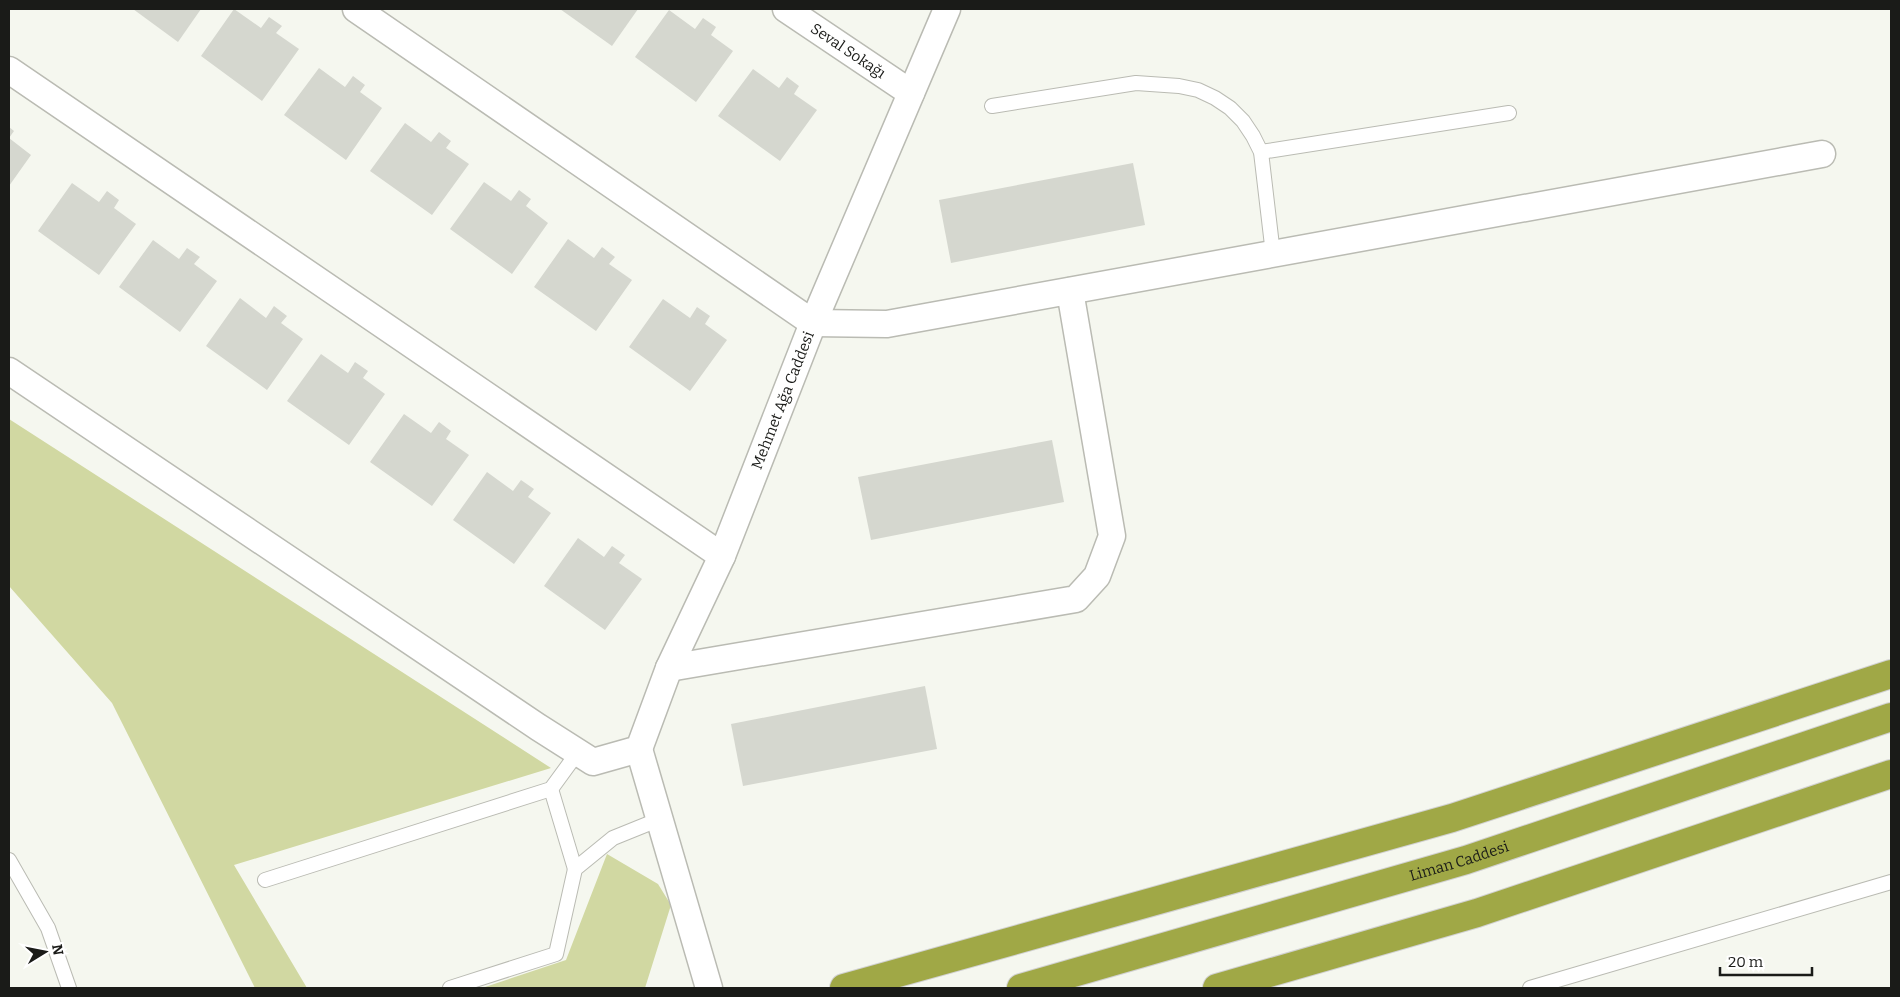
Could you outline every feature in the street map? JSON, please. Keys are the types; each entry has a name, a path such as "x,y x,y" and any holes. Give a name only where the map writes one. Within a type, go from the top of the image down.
{"highway":[{"path":"844,988 1452,818 1891,674"},
{"name":"Liman Caddesi","path":"1021,988 1466,860 1891,717"},
{"path":"1217,988 1477,913 1891,774"}],"street":[{"path":"356,9 813,323 887,324 1822,154"},
{"name":"Seval Sokağı","path":"786,9 911,93"},
{"name":"Mehmet Ağa Caddesi","path":"639,749 669,668 722,556 813,323 947,9"},
{"path":"9,70 722,556"},
{"path":"669,668 1076,599 1097,576 1112,536 1070,291"},
{"path":"9,371 538,727 586,757 639,749 709,988"}],"lane":[{"path":"992,106 1136,83 1179,86 1206,94 1230,108 1243,121 1261,152 1273,254"},
{"path":"1261,152 1509,113"},
{"path":"265,880 551,789 586,757"},
{"path":"450,988 556,954 575,869 551,789"},
{"path":"575,869 613,838 660,819"},
{"path":"9,860 48,928 69,988"},
{"path":"1530,988 1891,882"}],"green space":[{"path":"9,419 551,768 234,865 307,988 255,988 112,703 9,586"},
{"path":"607,854 658,884 671,905 645,988 482,988 566,960"}],"building":[{"path":"133,9 201,9 178,42"},
{"path":"234,9 261,28 269,17 282,26 276,33 299,49 262,101 201,56"},
{"path":"560,9 638,9 612,46"},
{"path":"669,10 695,29 703,18 716,27 711,35 733,51 696,102 635,57"},
{"path":"319,68 345,87 353,76 365,85 360,92 382,108 346,160 284,115"},
{"path":"753,69 779,88 787,77 799,86 794,94 817,110 780,161 718,116"},
{"path":"405,123 431,142 439,132 451,141 446,148 469,164 432,215 370,171"},
{"path":"9,127 14,131 9,138"},
{"path":"9,138 31,155 9,186"},
{"path":"1133,163 1145,225 951,263 939,200"},
{"path":"484,182 511,201 519,190 531,199 526,206 548,223 512,274 450,229"},
{"path":"72,183 99,202 107,191 119,200 114,208 136,224 99,275 38,231"},
{"path":"568,239 594,258 602,247 615,257 609,264 632,280 596,331 534,287"},
{"path":"153,240 179,259 187,248 200,257 194,264 217,281 180,332 119,287"},
{"path":"240,298 266,318 274,306 287,316 281,323 303,339 267,390 206,346"},
{"path":"663,299 690,318 697,307 710,316 705,324 727,340 690,391 629,347"},
{"path":"321,354 348,373 355,362 368,371 363,378 385,394 349,445 287,401"},
{"path":"404,414 431,433 439,422 451,431 446,439 469,455 432,506 370,462"},
{"path":"1052,440 1064,502 871,540 858,477"},
{"path":"487,472 513,491 521,480 534,489 528,497 551,513 514,564 453,520"},
{"path":"578,538 604,557 612,546 625,555 619,563 642,579 605,630 544,586"},
{"path":"925,686 937,749 743,786 731,724"}]}
